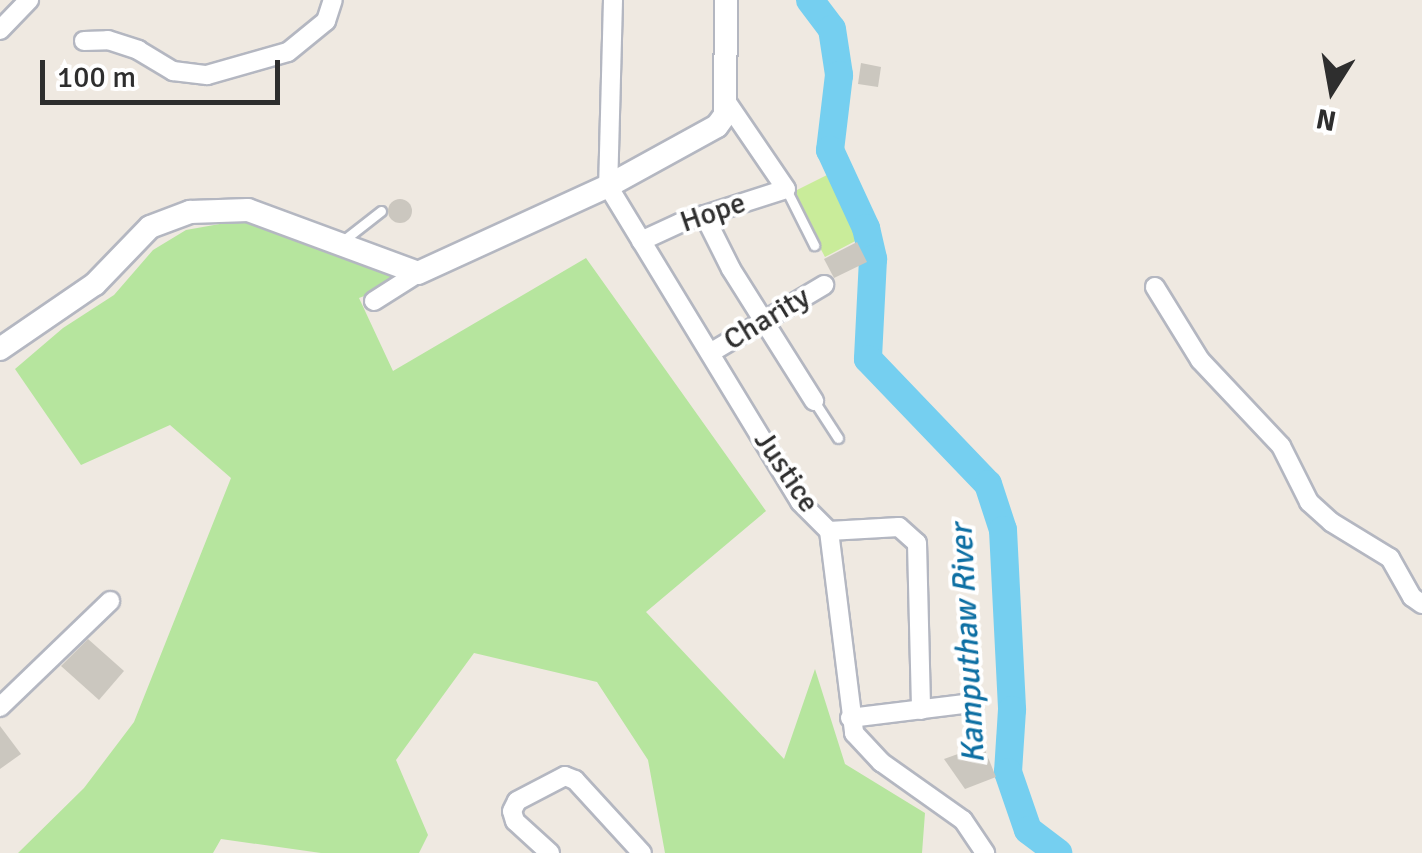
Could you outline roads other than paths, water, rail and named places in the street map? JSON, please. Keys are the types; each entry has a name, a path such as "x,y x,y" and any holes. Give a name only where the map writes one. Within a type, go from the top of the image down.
{"street":[{"path":"0,30 29,0"},
{"path":"84,41 108,40 138,50 173,71 207,75 288,52 326,22 333,0"},
{"path":"608,186 613,0"},
{"path":"374,301 418,274 608,186 717,126 728,104 726,0"},
{"path":"728,104 786,190"},
{"name":"Justice","path":"608,186 800,502 830,531 850,718 861,744 962,820 985,853"},
{"name":"Hope","path":"641,241 704,215 786,190"},
{"path":"0,349 95,284 150,227 190,212 248,210 418,274"},
{"path":"704,215 731,269 814,402"},
{"name":"Charity","path":"710,353 824,285"},
{"path":"1155,287 1200,360 1281,446 1309,502 1330,522 1390,558 1412,597 1422,604"},
{"path":"830,531 900,527 916,543 921,710"},
{"path":"0,707 110,601"},
{"path":"850,718 973,703"},
{"path":"550,853 515,821 512,810 517,801 565,776 575,780 642,853"}],"lane":[{"path":"786,190 814,245"},
{"path":"338,244 381,211"},
{"path":"814,402 838,438"}],"waterway":[{"name":"Kamputhaw River","path":"810,0 832,29 839,75 830,150 866,228 873,259 868,359 988,484 1003,530 1012,710 1008,772 1028,830 1058,853"}]}
